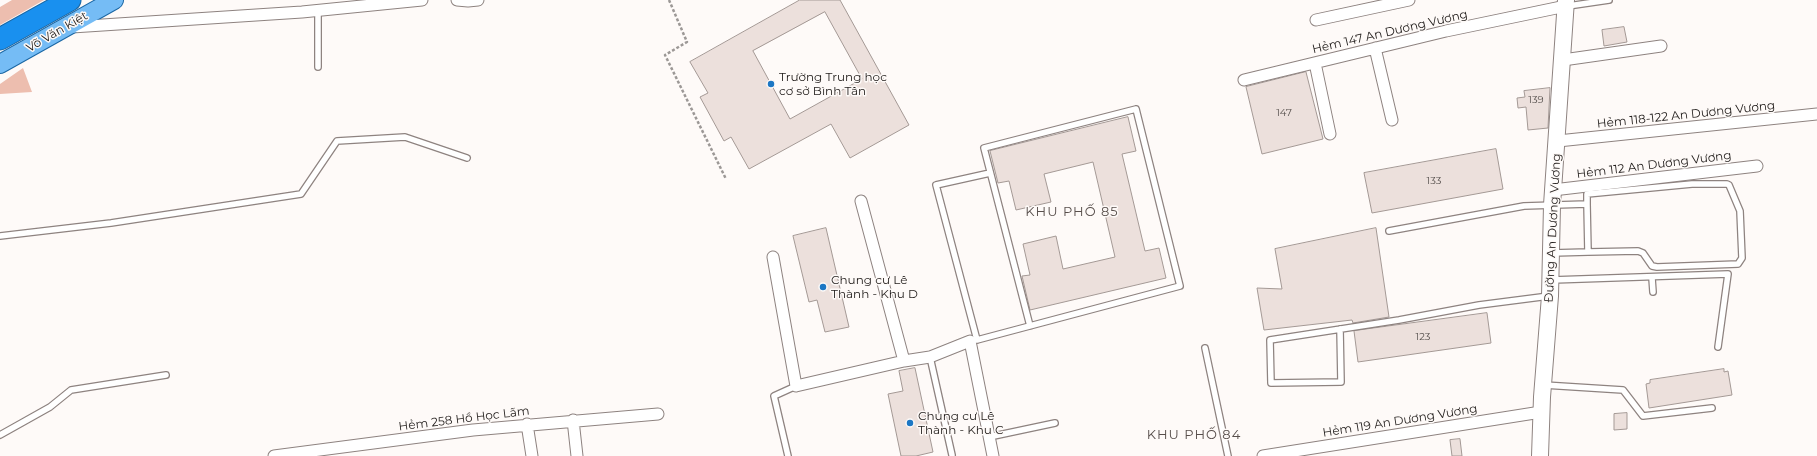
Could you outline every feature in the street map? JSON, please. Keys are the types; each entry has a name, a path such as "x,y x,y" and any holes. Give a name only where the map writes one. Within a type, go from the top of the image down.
{"highway":[{"name":"Võ Văn Kiệt","path":"0,39 70,0"}],"main road":[{"name":"Võ Văn Kiệt","path":"0,64 114,0"},
{"name":"Đường An Dương Vương","path":"1540,456 1541,412 1550,288 1553,198 1566,3"}],"street":[{"path":"65,27 318,11 422,0"},
{"path":"457,0 478,0"},
{"path":"1316,20 1409,0"},
{"name":"Hẻm 147 An Dương Vương","path":"1244,80 1566,3"},
{"path":"1563,60 1661,46"},
{"path":"1375,48 1392,120"},
{"path":"1315,63 1330,134"},
{"name":"Hẻm 118-122 An Dương Vương","path":"1558,141 1817,114"},
{"name":"Hẻm 112 An Dương Vương","path":"1553,198 1757,166"},
{"path":"861,201 904,361"},
{"path":"773,257 796,386 904,361 930,357 974,340 993,456"},
{"name":"Hẻm 119 An Dương Vương","path":"1263,456 1541,412"},
{"name":"Hẻm 258 Hồ Học Lãm","path":"274,456 527,424 658,414"},
{"path":"573,420 577,456"},
{"path":"527,424 532,456"}],"lane":[{"path":"1566,3 1609,0"},
{"path":"318,11 318,67"},
{"path":"990,173 936,185 974,340 1030,326 1180,286 1136,109 984,148 1030,326"},
{"path":"0,236 111,223 301,194 337,142 404,137 467,158"},
{"path":"1550,253 1638,251 1644,253 1652,266 1738,264 1741,262 1742,258 1740,212 1729,185 1724,183 1692,184 1587,194 1588,252"},
{"path":"1389,231 1524,206 1553,198 1587,204"},
{"path":"1340,329 1341,382 1271,383 1270,340 1340,329 1399,320 1479,305 1550,288 1652,278 1728,274 1718,347"},
{"path":"1652,278 1653,292"},
{"path":"1205,348 1228,456"},
{"path":"930,357 952,455"},
{"path":"0,435 50,407 71,390 166,375"},
{"path":"1544,385 1623,390 1643,416 1712,408"},
{"path":"788,456 774,396 796,386"},
{"path":"989,437 1055,423"}],"path":[{"path":"669,0 687,42 665,56 726,179"}],"shaded area":[{"path":"12,0 44,0 0,25 0,7"},
{"path":"23,68 32,92 0,94 0,84"}],"building":[{"path":"800,0 840,0 909,125 850,158 831,124 749,169 731,137 724,141 700,97 708,93 690,62","holes":["825,12 862,79 790,119 753,51"]},
{"path":"1624,27 1627,42 1604,46 1602,30"},
{"path":"1306,72 1323,139 1262,154 1246,87"},
{"path":"1550,88 1548,128 1528,130 1526,107 1518,108 1517,98 1525,97 1524,91"},
{"path":"1128,117 1136,151 1122,154 1145,251 1159,248 1166,278 1030,310 1022,276 1030,275 1023,244 1056,236 1063,269 1115,257 1093,162 1044,174 1051,202 1016,210 1009,181 998,183 990,151"},
{"path":"1496,149 1503,189 1372,213 1364,173"},
{"name":"Chung cư Lê Thành - Khu D","path":"826,228 849,327 825,332 817,300 809,302 793,236"},
{"path":"1376,228 1389,317 1353,323 1352,320 1264,330 1257,288 1282,289 1275,249"},
{"path":"1487,313 1491,343 1358,362 1354,331"},
{"name":"Chung cư Lê Thành - Khu C","path":"915,368 933,452 916,456 901,456 888,394 903,391 899,371"},
{"path":"1724,369 1724,372 1728,371 1732,395 1649,408 1646,384 1650,383 1650,380"},
{"path":"1627,413 1627,429 1614,430 1614,414"},
{"path":"1460,439 1462,456 1452,456 1450,440"}],"place":[{"name":"Trường Trung học cơ sở Bình Tân","path":"771,84"},
{"name":"Chung cư Lê Thành - Khu D","path":"823,287"},
{"name":"Chung cư Lê Thành - Khu C","path":"910,423"}],"district":[{"name":"KHU PHỐ 85","path":"1072,212"},
{"name":"KHU PHỐ 84","path":"1194,435"}]}
